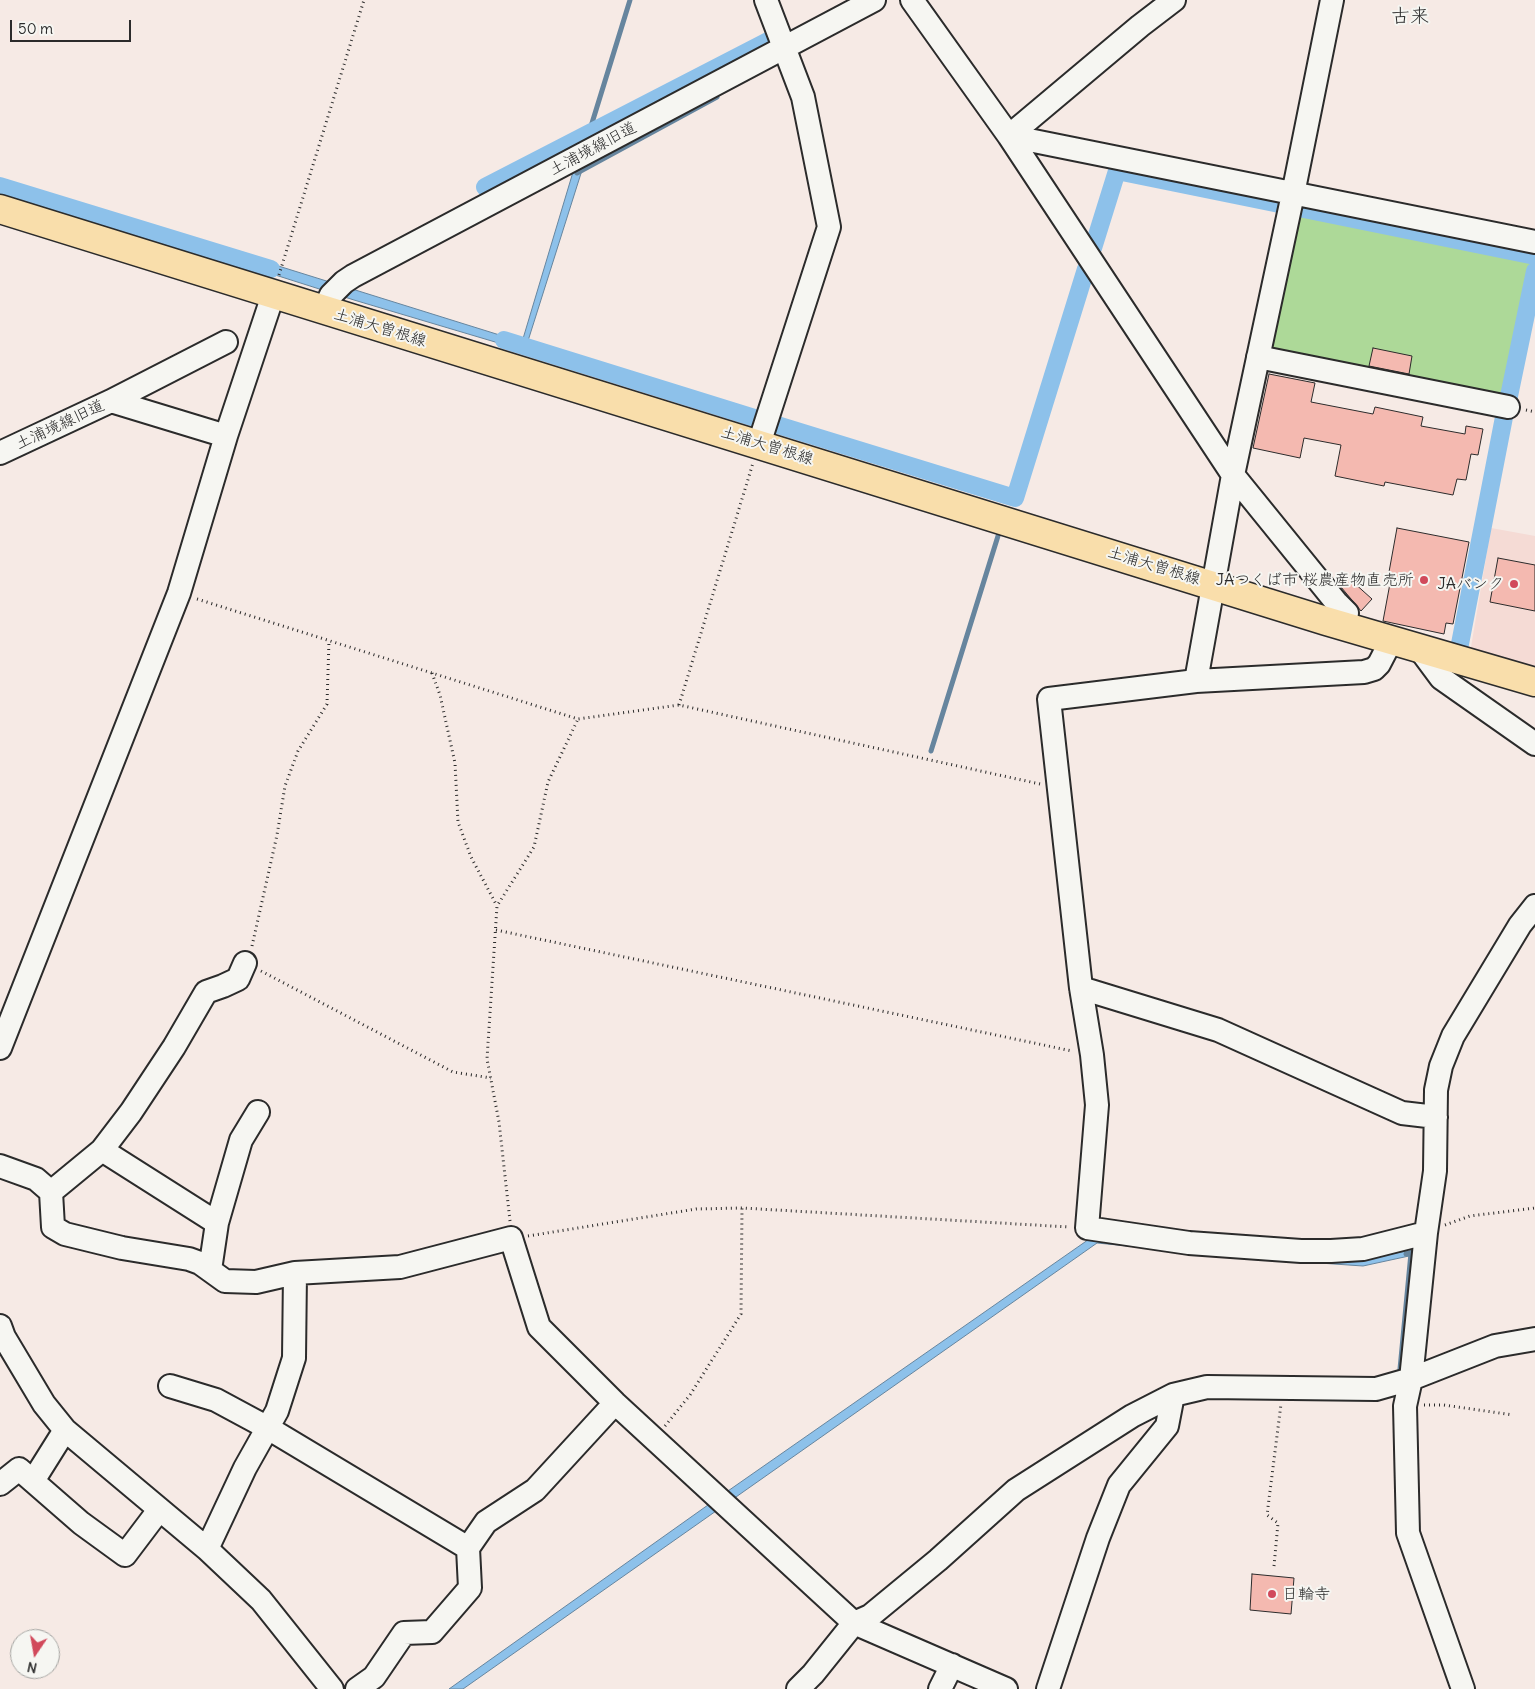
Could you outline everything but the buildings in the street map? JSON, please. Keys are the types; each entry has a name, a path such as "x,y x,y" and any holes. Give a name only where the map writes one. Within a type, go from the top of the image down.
{"main road":[{"name":"土浦大曽根線","path":"0,209 1326,620 1535,682"}],"street":[{"path":"759,444 829,227 802,97 766,0"},
{"name":"土浦境線旧道","path":"324,310 331,295 353,276 874,0"},
{"path":"912,0 1009,136 1233,475 1324,588 1347,613"},
{"path":"1009,136 1140,26 1174,0"},
{"path":"1196,681 1233,475 1294,194 1332,0"},
{"path":"1009,136 1535,242"},
{"path":"0,1048 179,593 226,436 273,295"},
{"name":"土浦境線旧道","path":"0,453 116,402 226,342"},
{"path":"1258,357 1508,407"},
{"path":"116,402 226,436"},
{"path":"1392,639 1379,664 1374,669 1364,672 1196,681 1049,699 1081,988 1092,1055 1097,1105 1087,1228 1189,1242 1324,1251 1363,1249 1426,1232"},
{"path":"1418,647 1441,678 1535,744"},
{"path":"1463,1689 1408,1532 1405,1406 1411,1379 1426,1232 1435,1171 1436,1090 1441,1066 1454,1036 1520,925 1535,906"},
{"path":"52,1192 102,1150 168,1055 206,992 238,979 245,963"},
{"path":"1081,988 1218,1030 1402,1113 1436,1117"},
{"path":"210,1270 217,1223 241,1140 258,1112"},
{"path":"102,1150 217,1223"},
{"path":"0,1166 36,1179 52,1192 53,1227 65,1234 122,1248 190,1259 200,1262 225,1281 256,1282 295,1273 400,1267 511,1238 539,1327 615,1403 854,1623 1006,1689"},
{"path":"207,1549 245,1468 278,1411 294,1358 295,1273"},
{"path":"0,1326 4,1337 44,1404 65,1430 207,1549 261,1600 332,1689"},
{"path":"798,1689 813,1674 854,1623 870,1616 1016,1490 1132,1416 1173,1395 1207,1387 1376,1389 1411,1379 1495,1346 1535,1339"},
{"path":"170,1386 216,1400 268,1428 468,1548"},
{"path":"1048,1689 1098,1538 1119,1485 1167,1426 1173,1395"},
{"path":"357,1689 374,1677 404,1633 432,1632 470,1588 468,1548 486,1522 535,1490 615,1403"},
{"path":"33,1481 65,1430"},
{"path":"0,1484 19,1469 81,1523 125,1555 159,1510"},
{"path":"940,1689 952,1665"}],"path":[{"path":"273,295 364,0"},
{"path":"679,705 759,444"},
{"path":"179,593 578,719 679,705 1059,788"},
{"path":"329,640 327,704 298,751 285,786 251,950 245,963 453,1072 491,1078"},
{"path":"432,673 440,695 455,764 458,822 471,857 497,906"},
{"path":"578,719 548,782 534,847 497,906 488,1059 499,1122 511,1238 696,1209 742,1208 1087,1228"},
{"path":"496,930 1092,1055"},
{"path":"655,1440 690,1395 741,1314 742,1208"},
{"path":"1426,1232 1470,1216 1535,1208"},
{"path":"1274,1566 1278,1522 1267,1514 1284,1388"},
{"path":"1405,1406 1444,1405 1513,1415"}],"shaded area":[{"path":"1491,528 1535,536 1535,673 1470,653"}],"green space":[{"path":"1297,214 1532,259 1504,398 1265,352"}],"water":[{"path":"593,129 592,140 582,165 583,167 527,344 522,350 269,273 272,264 522,342 573,172 585,141 586,131"},
{"path":"1095,1235 1363,1258 1414,1250 1409,1256 1363,1266 1261,1259 1097,1243 463,1689 449,1689 715,1500"}],"waterway":[{"path":"588,136 630,0"},
{"path":"485,187 770,40"},
{"path":"577,173 717,97"},
{"path":"1093,248 1117,171 1535,256"},
{"path":"0,186 271,269"},
{"path":"771,423 1015,498 1086,269"},
{"path":"1508,401 1535,271"},
{"path":"504,340 758,419"},
{"path":"1459,649 1505,412"},
{"path":"931,751 998,536"},
{"path":"1400,1369 1411,1253 1406,1254"}],"place":[{"name":"JAつくば市 桜農産物直売所","path":"1424,580"},
{"name":"JAバンク","path":"1514,584"},
{"name":"日輪寺","path":"1272,1594"}],"district":[{"name":"古来","path":"1410,17"}]}
